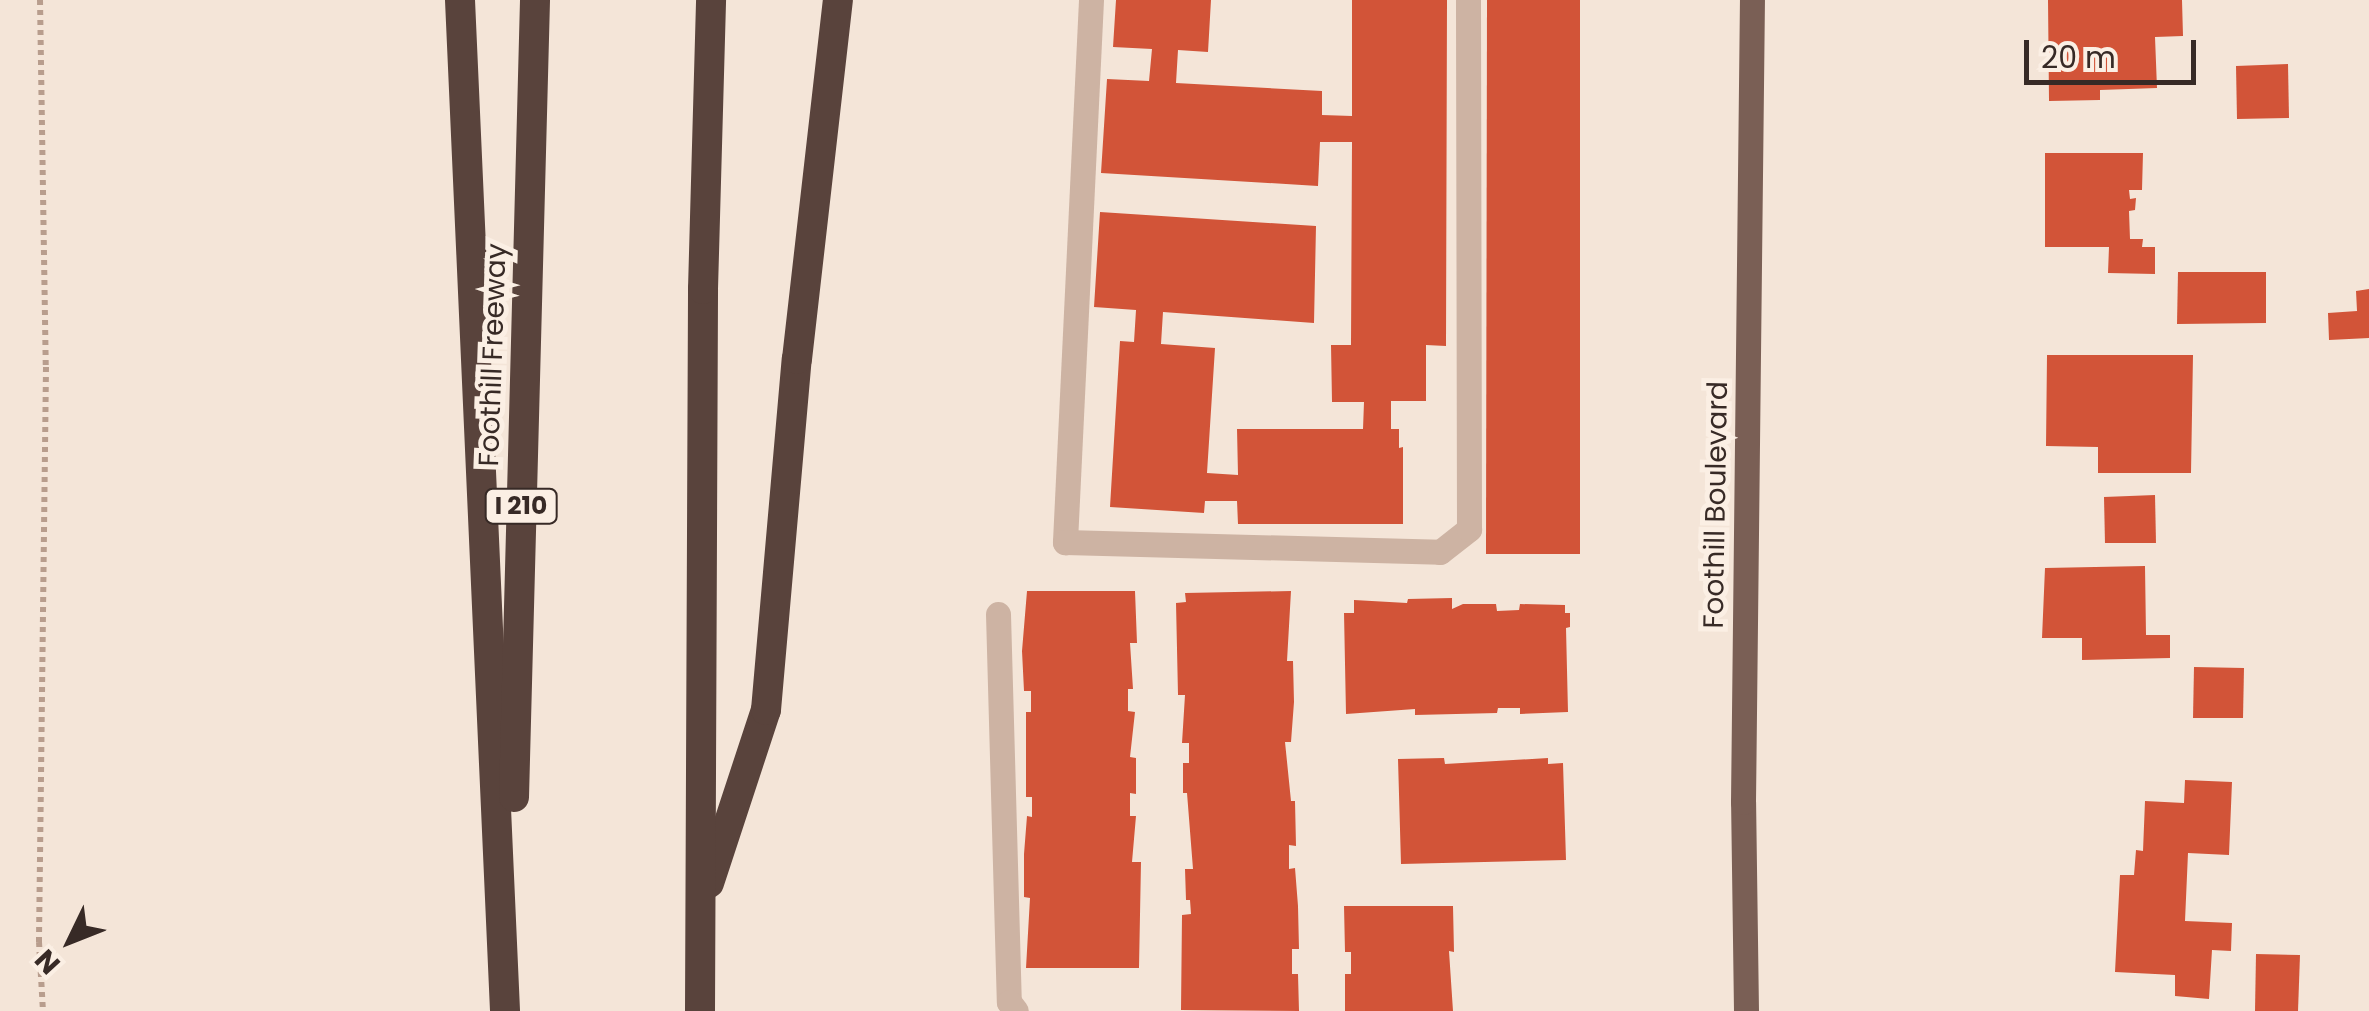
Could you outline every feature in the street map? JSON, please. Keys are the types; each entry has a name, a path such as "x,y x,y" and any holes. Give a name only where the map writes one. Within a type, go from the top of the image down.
{"highway":[{"path":"460,0 506,1011"},
{"name":"Foothill Freeway","path":"506,1011 535,0"},
{"path":"700,1011 703,289 711,0"},
{"path":"700,910 766,710 797,359 838,0"}],"main road":[{"name":"Foothill Boulevard","path":"1746,1011 1742,802 1752,0"}],"lane":[{"path":"1091,0 1065,542 1440,552 1469,529 1468,0"},
{"path":"998,614 1009,1002 1016,1011"}],"path":[{"path":"40,0 46,367 39,942 42,1011"}],"building":[{"path":"1116,0 1211,0 1208,52 1178,50 1176,83 1322,91 1322,115 1352,116 1352,0 1447,0 1446,346 1426,345 1426,401 1391,401 1391,429 1399,429 1399,448 1403,447 1403,524 1238,524 1237,501 1205,501 1204,513 1110,507 1120,341 1134,342 1136,310 1094,307 1100,212 1316,226 1314,323 1163,312 1161,344 1215,348 1207,473 1238,475 1237,429 1363,429 1364,402 1332,402 1331,345 1351,345 1352,142 1320,142 1318,186 1101,173 1107,79 1149,81 1152,49 1113,47"},
{"path":"1487,0 1580,0 1580,554 1486,554"},
{"path":"2048,0 2182,0 2183,36 2155,37 2157,88 2100,90 2100,100 2049,101"},
{"path":"2288,64 2289,118 2237,119 2236,66"},
{"path":"2045,153 2143,153 2142,190 2129,190 2130,199 2136,198 2135,210 2129,211 2130,239 2143,239 2142,247 2155,247 2155,274 2108,273 2109,247 2045,247"},
{"path":"2178,272 2266,272 2266,323 2177,324"},
{"path":"2369,289 2369,338 2329,340 2328,313 2357,311 2356,291"},
{"path":"2047,355 2193,355 2191,473 2098,473 2098,447 2046,446"},
{"path":"2155,495 2156,543 2105,543 2104,497"},
{"path":"2145,566 2146,635 2170,635 2170,658 2082,660 2082,638 2042,638 2045,568"},
{"path":"1027,591 1135,591 1137,643 1130,643 1133,689 1128,689 1128,711 1135,712 1130,757 1136,758 1136,794 1130,793 1130,816 1136,816 1132,862 1141,862 1139,968 1026,968 1030,898 1024,897 1024,854 1027,816 1032,817 1032,797 1026,797 1026,712 1031,712 1031,691 1024,691 1022,651"},
{"path":"1291,591 1287,661 1293,661 1294,702 1291,742 1285,742 1291,801 1295,801 1296,846 1289,845 1289,869 1295,868 1298,906 1299,949 1292,949 1292,974 1298,974 1299,1011 1181,1010 1182,915 1191,914 1190,900 1186,900 1185,869 1193,869 1187,793 1183,793 1183,763 1189,763 1189,743 1182,743 1185,695 1178,695 1176,603 1186,602 1185,593"},
{"path":"1452,598 1452,609 1463,604 1496,604 1497,611 1519,610 1520,604 1565,605 1565,613 1570,613 1570,627 1566,628 1568,712 1520,714 1520,708 1498,708 1497,713 1415,715 1415,709 1346,714 1344,613 1354,613 1354,600 1407,603 1408,599"},
{"path":"2194,667 2244,668 2243,718 2193,718"},
{"path":"1444,758 1445,764 1548,758 1548,764 1563,763 1566,860 1401,864 1398,759"},
{"path":"2185,780 2232,782 2229,855 2188,853 2185,921 2232,923 2231,951 2212,950 2209,999 2175,996 2175,975 2115,972 2120,875 2134,875 2136,850 2143,851 2145,801 2184,803"},
{"path":"1344,906 1453,906 1454,952 1449,951 1453,1011 1345,1011 1345,974 1351,974 1351,952 1345,952"},
{"path":"2256,954 2300,955 2298,1011 2255,1011"}]}
